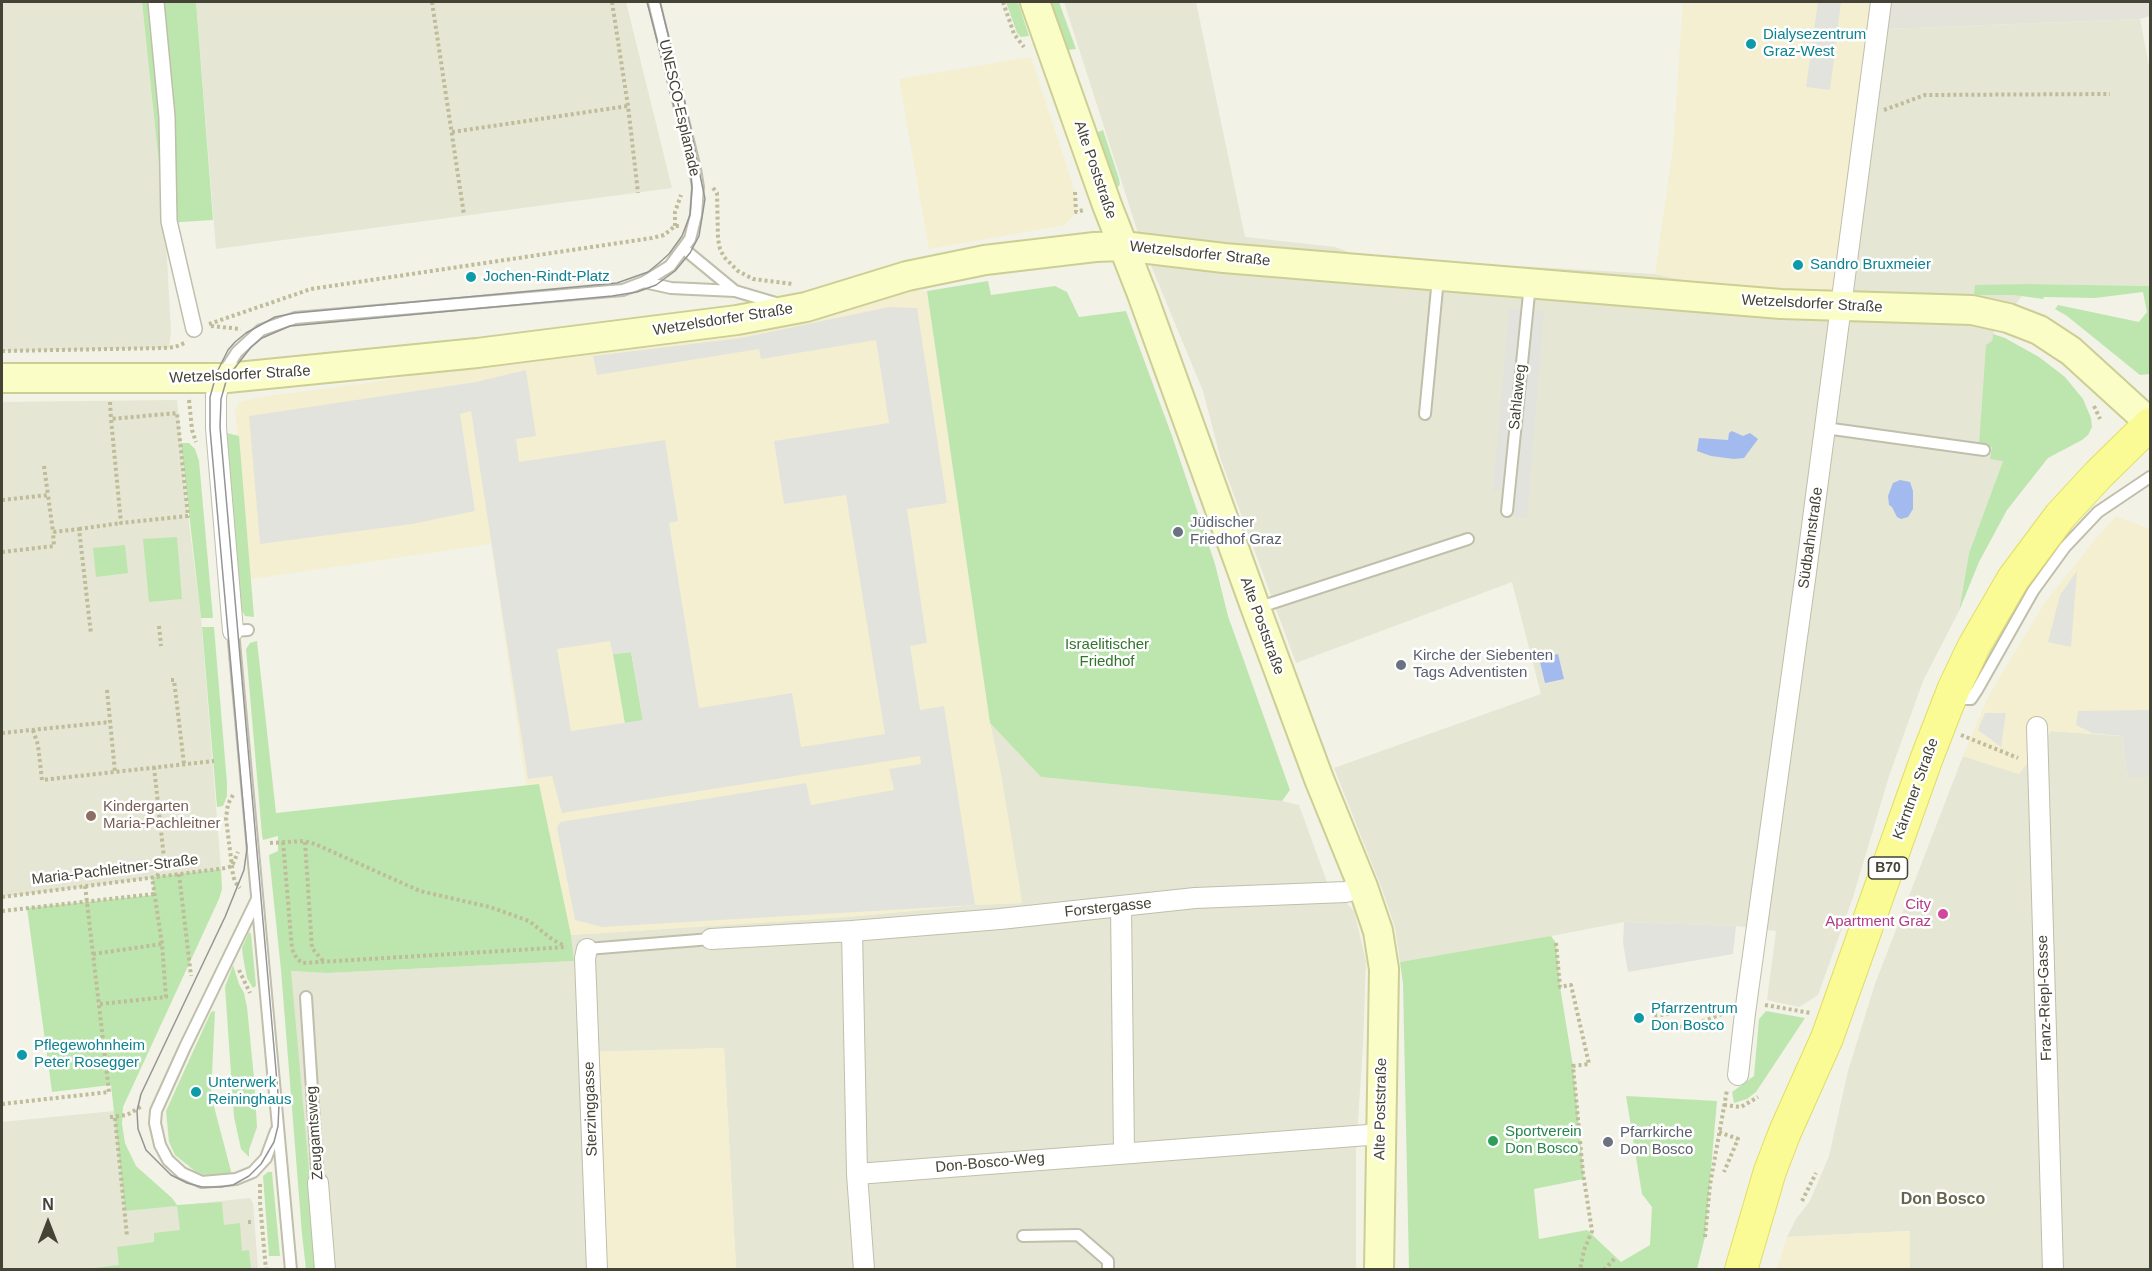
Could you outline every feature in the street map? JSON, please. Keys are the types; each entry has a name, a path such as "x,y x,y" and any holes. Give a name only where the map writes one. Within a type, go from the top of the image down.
{"main road":[{"name":"Alte Poststraße","path":"1035,2 1311,758 1363,886 1378,931 1384,969 1379,1269"},
{"name":"Wetzelsdorfer Straße","path":"2,378 220,378 370,365 736,320 801,295 973,262 1095,247 1123,246 1224,258 1781,304 1972,310 2008,318 2039,330 2071,351 2151,424"},
{"name":"Kärntner Straße","path":"1741,1269 1770,1172 1827,1038 1950,699 1974,646 2000,601 2041,540 2078,495 2151,424"},
{"path":"1725,1269 1770,1172"}],"street":[{"path":"156,2 167,117 170,221 194,329"},
{"name":"Südbahnstraße","path":"1738,1075 1881,2"},
{"path":"220,378 215,405 216,428 241,631"},
{"name":"Franz-Riepl-Gasse","path":"2037,727 2053,1269"},
{"name":"Forstergasse","path":"711,939 1000,920 1195,898 1346,892 1363,886"},
{"path":"1121,907 1124,1153"},
{"path":"852,931 857,1174 864,1269"},
{"name":"Sterzinggasse","path":"580,950 585,958 597,1269"},
{"name":"Don-Bosco-Weg","path":"857,1174 1381,1134"},
{"name":"Zeugamtsweg","path":"318,1183 325,1269"}],"lane":[{"name":"UNESCO-Esplanade","path":"644,282 670,266 690,239 696,215 698,187 654,2"},
{"path":"684,249 735,291"},
{"path":"1425,414 1438,275"},
{"path":"220,378 237,352 261,330 295,318 623,290 644,282 671,288 735,291 776,304 801,295"},
{"name":"Sahlaweg","path":"1507,511 1530,283"},
{"path":"1825,428 1984,450"},
{"path":"1950,699 1971,699 2033,591 2065,547 2098,512 2151,477"},
{"path":"1256,609 1468,539"},
{"path":"241,631 257,899 291,1269"},
{"path":"257,899 156,1111 156,1134 168,1160 182,1173 202,1182 236,1179 253,1172 266,1158 276,1136 277,1110"},
{"name":"Forstergasse","path":"580,950 711,939"},
{"name":"Zeugamtsweg","path":"306,997 318,1183"},
{"path":"1023,1236 1078,1235 1108,1262 1108,1269"}],"path":[{"path":"432,2 464,215"},
{"path":"612,2 628,106 638,193"},
{"path":"1866,117 1925,95 2110,94"},
{"path":"452,132 628,106"},
{"path":"241,329 204,326 311,289 664,235 675,226 675,212"},
{"path":"718,239 724,257 738,271 753,279 801,295"},
{"path":"2,351 175,347 191,338 194,329"},
{"path":"110,402 121,523"},
{"path":"53,532 188,516 177,407"},
{"path":"111,418 177,413"},
{"path":"2,552 54,546 44,466"},
{"path":"2,500 48,495"},
{"path":"79,529 91,634"},
{"path":"159,626 161,646"},
{"path":"171,680 174,680 184,764"},
{"path":"107,690 115,771"},
{"path":"2,733 110,722"},
{"path":"33,729 38,744 42,780 214,760"},
{"path":"1956,734 2038,766"},
{"path":"100,1004 166,997 162,944 154,894 154,877 164,858 154,767"},
{"path":"304,841 312,948 324,962"},
{"path":"270,843 304,841 315,843 420,891 490,907 529,921 553,940 580,950"},
{"path":"283,842 292,950 297,959 303,963 567,947"},
{"name":"Maria-Pachleitner-Straße","path":"2,897 232,866 235,855 241,847"},
{"path":"179,873 191,976"},
{"path":"2,1104 109,1092 85,885"},
{"path":"2,911 154,894"},
{"path":"1556,943 1560,987 1571,986 1589,1065 1573,1066 1584,1179 1592,1232 1584,1250 1580,1269"},
{"path":"93,954 162,944"},
{"path":"238,964 239,972 251,996"},
{"path":"1746,1002 1814,1014"},
{"path":"1691,1011 1722,1014 1690,1025 1656,1030 1653,1016 1691,1011"},
{"path":"1706,1238 1710,1185 1724,1106 1741,1107 1758,1097"},
{"path":"127,1115 112,1118 127,1236"},
{"path":"1719,1132 1738,1139 1724,1172"},
{"path":"1802,1202 1816,1173"},
{"path":"261,1178 260,1203 266,1269"},
{"path":"248,1222 254,1222"},
{"path":"1604,1269 1616,1257"}],"shaded area":[{"path":"2,2 142,2 165,223 171,332 169,348 2,351"},
{"path":"196,2 626,2 672,188 216,249"},
{"path":"1064,2 1196,2 1245,237 1335,247 1361,257 1655,274 1848,313 1887,29 2140,19 2150,71 2150,286 2031,284 1993,334 2003,461 1969,553 1959,611 1923,681 1890,773 1853,897 1818,995 1799,1007 1767,1000 1776,931 1736,926 1624,922 1400,962 1395,927 1334,768 1541,694 1512,582 1296,663 1221,460 1203,391 1140,239"},
{"path":"1683,2 1890,2 1848,314 1655,274 1673,148"},
{"path":"1818,2 1841,2 1830,90 1806,87"},
{"path":"1890,2 2150,2 2150,16 2140,19 1887,29"},
{"path":"1031,57 1075,192 1076,212 1065,225 929,249 899,79"},
{"path":"910,290 927,291 990,723 1022,903 571,935 539,784 526,785 491,544 251,579 235,409 240,402 268,396 376,382 477,364 739,330 888,297"},
{"path":"889,307 917,308 947,503 907,509 927,643 910,646 920,710 944,706 975,905 602,927 575,920 557,828 560,822 806,783 811,805 894,790 889,769 921,764 920,756 562,813 552,776 528,779 471,411 460,414 475,511 412,524 260,544 249,416 476,382 526,370 536,436 516,439 519,462 665,440 678,521 669,523 699,708 792,693 801,747 885,734 846,495 784,504 774,441 889,423 876,340 761,359 759,349 597,375 593,356 741,338","holes":["610,641 613,654 631,652 643,720 571,731 557,649"]},
{"path":"1509,309 1523,309 1505,491 1493,490"},
{"path":"1532,310 1544,311 1527,518 1514,517"},
{"path":"177,400 201,618 221,869 2,897 2,402"},
{"path":"2116,516 2150,529 2150,777 2127,777 2122,736 2051,731 2019,774 1963,756 1989,695 2044,604"},
{"path":"2077,571 2071,647 2048,642 2060,595"},
{"path":"2150,710 2150,777 2127,777 2122,736 2092,733 2076,725 2078,711"},
{"path":"1985,713 2006,713 2001,747 1978,730"},
{"path":"990,723 1041,777 1282,801 1299,805 1327,882 1354,911 1366,961 1356,1151 1356,1269 736,1269 724,1048 579,1053 592,1269 318,1269 290,971 327,973 574,961 571,935 1022,903"},
{"path":"2051,731 2122,736 2127,777 2150,777 2150,1269 1910,1269 1909,1231 1787,1237 1796,1219 1810,1201 1829,1156 1848,1071 1875,984 1963,756 2019,774"},
{"path":"1624,922 1736,926 1733,954 1628,972 1623,943"},
{"path":"724,1048 736,1269 592,1269 579,1052"},
{"path":"114,1111 125,1211 250,1198 253,1203 258,1269 2,1270 2,1122"},
{"path":"1910,1231 1910,1269 1777,1269 1787,1237"}],"green space":[{"path":"142,2 196,2 213,220 165,223"},
{"path":"1006,2 1018,2 1029,36 1021,37 1017,33"},
{"path":"1052,2 1059,2 1076,49 1068,50 1064,47"},
{"path":"1103,130 1120,184 1113,189 1096,133"},
{"name":"Israelitischer Friedhof","path":"988,281 991,295 1055,286 1067,292 1079,317 1126,311 1172,436 1215,564 1228,616 1290,790 1282,801 1041,777 990,723 927,291"},
{"path":"1975,285 2150,286 2150,374 2140,375 2067,316 2055,309 2058,305 2139,322 2147,312 2143,292 2095,298 2044,297 2043,299 2014,295 1974,295"},
{"path":"1993,334 2039,357 2065,377 2083,399 2091,418 2092,427 2082,440 2048,458 2007,510 1979,562 1959,611 1969,553 2003,461 1990,459 1992,447 1979,445 1986,345 1992,341"},
{"path":"227,433 239,436 254,617 245,616 241,609"},
{"path":"181,443 189,443 195,449 199,461 213,618 201,618"},
{"path":"177,537 182,599 149,602 143,539"},
{"path":"125,545 128,573 96,577 93,548"},
{"path":"202,627 214,627 227,783 227,796 223,806 217,807"},
{"path":"257,641 276,813 539,784 571,935 574,961 327,973 291,971 318,1269 306,1269 302,1234 281,970 269,855 278,851 278,836 263,840 262,835 246,649 250,643"},
{"path":"631,652 643,721 625,724 613,654"},
{"path":"221,869 222,889 219,899 123,1107 122,1124 125,1143 136,1166 177,1205 222,1202 224,1225 240,1223 242,1251 249,1250 251,1269 87,1269 119,1265 117,1247 154,1242 154,1233 180,1230 177,1206 125,1211 111,1085 52,1092 27,908 154,895 152,877"},
{"path":"249,932 256,986 253,988 247,978 242,948"},
{"name":"Sportverein Don Bosco","path":"1551,936 1556,943 1560,987 1573,1066 1584,1179 1534,1189 1539,1239 1587,1230 1621,1262 1650,1245 1652,1207 1642,1194 1626,1096 1717,1101 1705,1237 1697,1269 1409,1269 1403,984 1400,962"},
{"path":"233,965 247,1007 254,1078 257,1127 249,1150 249,1157 241,1149 234,1117 225,987"},
{"name":"Unterwerk Reininghaus","path":"215,1011 211,1095 232,1175 208,1176 196,1172 175,1155 169,1142 166,1111 211,1012"},
{"path":"1766,1011 1805,1018 1756,1092 1747,1099 1734,1103 1732,1092 1754,1076 1759,1019"},
{"path":"272,1172 280,1256 269,1256 263,1176"}],"water":[{"path":"1732,431 1743,436 1750,433 1758,439 1744,458 1711,456 1697,451 1699,438 1728,440 1729,433"},
{"path":"1900,480 1910,482 1913,491 1913,509 1908,517 1901,519 1889,505 1888,496 1893,483"},
{"path":"1558,654 1564,679 1545,683 1539,658"}],"tram line":[{"path":"647,2 691,172 692,188 690,215 682,236 659,263 648,272 617,283 295,313 275,317 246,333 235,342 228,350 217,372 210,397 210,429 247,848 244,870 225,917 141,1094 137,1111 138,1129 146,1150 171,1175 187,1183 202,1187 221,1187 233,1185 249,1176 261,1164 274,1142 278,1126 279,1105 220,427 221,399 227,378 251,347 262,338 290,326 612,296 637,292 656,285 675,271 690,253 699,236 705,199 686,107 660,2"}],"place":[{"name":"Dialysezentrum Graz-West","path":"1751,44"},
{"name":"Sandro Bruxmeier","path":"1798,265"},
{"name":"Jochen-Rindt-Platz","path":"471,277"},
{"name":"Jüdischer Friedhof Graz","path":"1178,532"},
{"name":"Kirche der Siebenten Tags Adventisten","path":"1401,665"},
{"name":"Kindergarten Maria-Pachleitner","path":"91,816"},
{"name":"City Apartment Graz","path":"1943,914"},
{"name":"Pfarrzentrum Don Bosco","path":"1639,1018"},
{"name":"Pflegewohnheim Peter Rosegger","path":"22,1055"},
{"name":"Unterwerk Reininghaus","path":"196,1092"},
{"name":"Sportverein Don Bosco","path":"1493,1141"},
{"name":"Pfarrkirche Don Bosco","path":"1608,1142"}],"district":[{"name":"Don Bosco","path":"1943,1200"}]}
